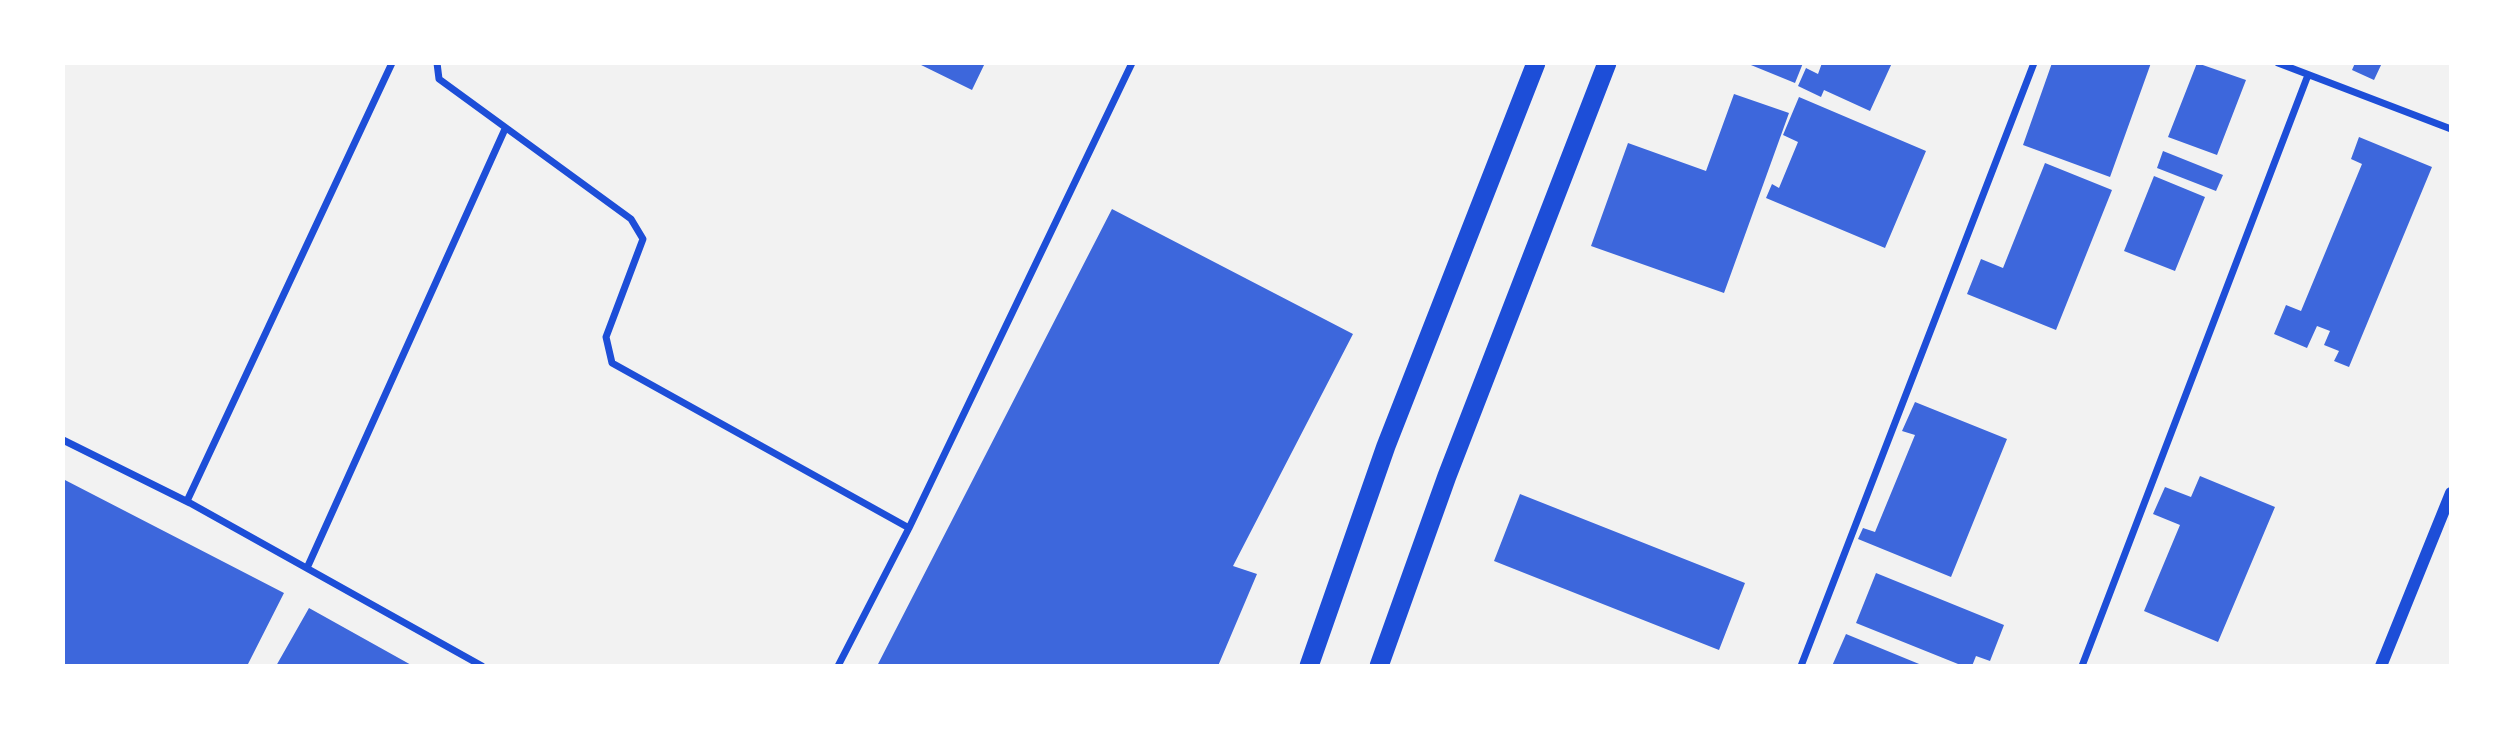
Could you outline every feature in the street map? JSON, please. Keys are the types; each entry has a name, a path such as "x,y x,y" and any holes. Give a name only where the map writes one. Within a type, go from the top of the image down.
{"highway":[{"path":"1309,666 1386,446 1536,63"},
{"path":"1379,666 1447,477 1607,63"}],"street":[{"path":"187,501 392,63"},
{"path":"437,63 439,79 631,219 643,239 606,337 612,363 909,528"},
{"path":"838,666 909,528 1132,63"},
{"path":"1801,666 2034,63"},
{"path":"2278,63 2451,129"},
{"path":"2082,666 2308,75"},
{"path":"307,568 505,129"},
{"path":"63,440 187,501 482,666"},
{"path":"2381,666 2451,493"}],"building":[{"path":"917,63 985,63 972,90"},
{"path":"1746,63 1803,63 1795,83"},
{"path":"1822,63 1892,63 1870,111 1824,90 1821,97 1798,86 1806,68 1818,74"},
{"path":"2052,63 2151,63 2110,177 2023,145"},
{"path":"2197,63 2246,80 2217,155 2168,137"},
{"path":"2355,63 2382,63 2374,80 2352,70"},
{"path":"1734,94 1789,113 1724,293 1591,246 1628,143 1706,171"},
{"path":"1799,97 1926,151 1885,248 1766,198 1772,184 1779,188 1798,142 1783,135"},
{"path":"2359,137 2432,167 2349,367 2334,361 2339,351 2324,345 2330,331 2317,326 2307,348 2274,334 2286,305 2301,311 2362,164 2351,159"},
{"path":"2163,151 2223,175 2216,191 2157,168"},
{"path":"2045,163 2112,190 2056,330 1967,294 1981,259 2003,268"},
{"path":"2154,176 2205,197 2175,271 2124,251"},
{"path":"1112,209 1353,334 1233,566 1257,574 1218,666 877,666"},
{"path":"1915,402 2007,439 1951,577 1858,539 1863,528 1875,532 1915,435 1902,431"},
{"path":"2200,476 2275,507 2218,642 2144,611 2180,525 2153,514 2165,487 2191,497"},
{"path":"63,479 284,593 247,666 63,666"},
{"path":"1520,494 1745,583 1719,650 1494,561"},
{"path":"1876,573 2004,625 1990,661 1976,656 1972,666 1963,666 1856,623"},
{"path":"309,608 413,666 276,666"},
{"path":"1846,634 1924,666 1832,666"}]}
